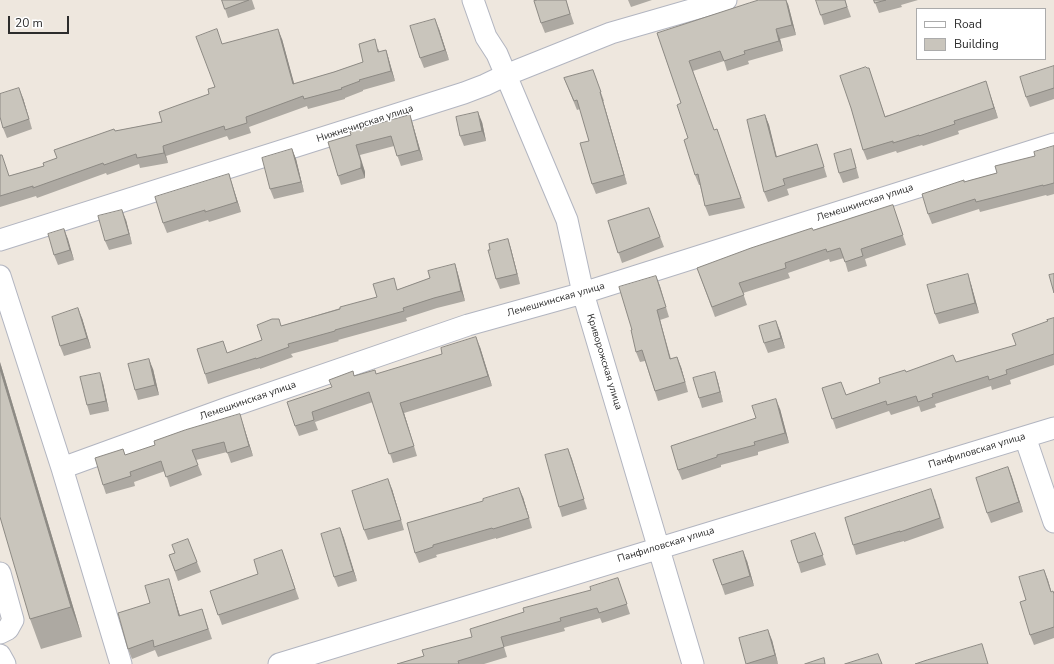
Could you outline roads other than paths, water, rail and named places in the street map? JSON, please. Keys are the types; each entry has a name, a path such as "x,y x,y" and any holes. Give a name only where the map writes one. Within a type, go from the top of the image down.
{"street":[{"name":"Криворожская улица","path":"473,0 486,37 497,54 567,220 583,293 693,664"},
{"name":"Нижнечирская улица","path":"0,240 464,93 611,33 726,0"},
{"name":"Лемешкинская улица","path":"62,468 230,407 468,324 583,293 1054,144"},
{"path":"0,276 62,468 121,664"},
{"name":"Панфиловская улица","path":"279,664 659,547 1054,428"},
{"path":"1025,437 1054,522"},
{"path":"0,573 13,620 8,629 0,634"},
{"path":"0,655 5,664"}]}
